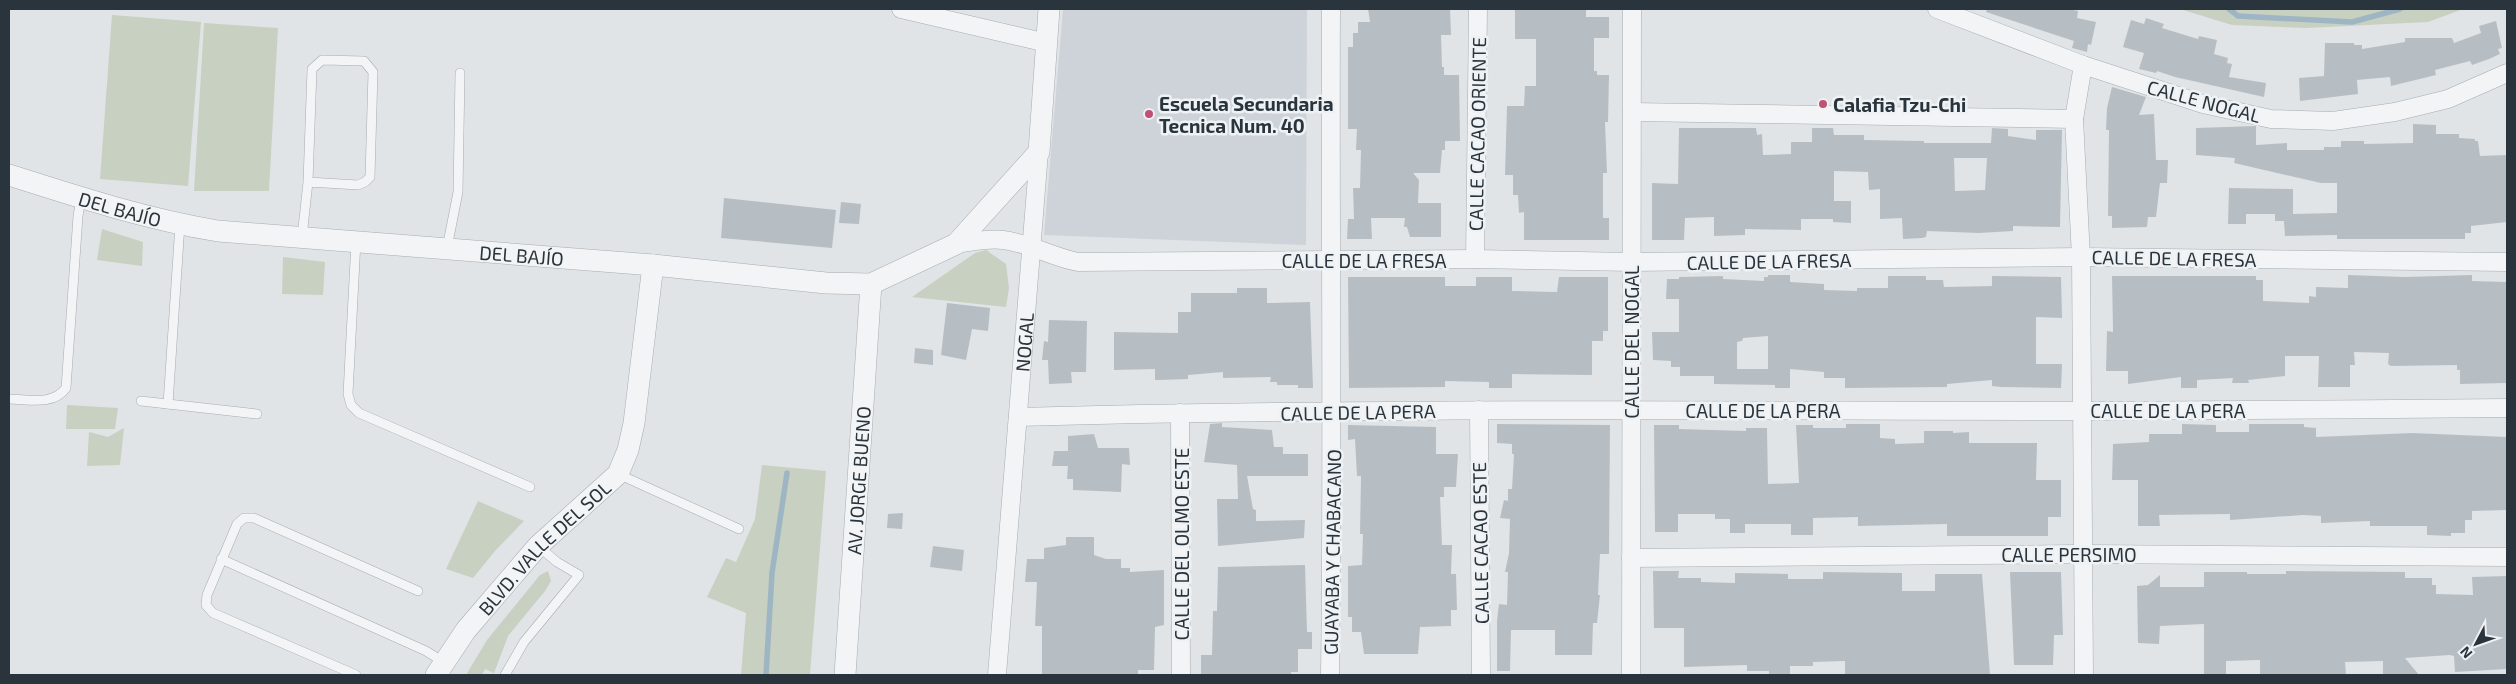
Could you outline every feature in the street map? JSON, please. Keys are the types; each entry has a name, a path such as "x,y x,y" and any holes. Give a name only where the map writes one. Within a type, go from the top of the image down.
{"street":[{"path":"901,9 1047,43"},
{"name":"NOGAL","path":"997,675 1032,247 1049,9"},
{"name":"GUAYABA Y CHABACANO","path":"1330,675 1333,413 1330,260 1332,9"},
{"name":"CALLE CACAO ORIENTE","path":"1475,259 1478,9"},
{"name":"CALLE DEL NOGAL","path":"1631,675 1632,9"},
{"name":"CALLE NOGAL","path":"1937,9 2083,65 2203,104 2271,119 2324,121 2395,112 2448,99 2507,73"},
{"path":"2083,65 2074,120 2081,257 2084,675"},
{"path":"1632,112 2074,120"},
{"path":"956,244 1039,152"},
{"name":"DEL BAJÍO","path":"9,175 81,198 180,224 218,231 653,264 826,283 871,284 956,244 1003,240 1032,247"},
{"name":"CALLE DE LA FRESA","path":"1032,247 1057,258 1078,262 1475,259 1632,262 2081,257 2507,262"},
{"name":"BLVD. VALLE DEL SOL","path":"440,669 466,630 538,546 618,474 628,450 634,423 653,264"},
{"name":"AV. JORGE BUENO","path":"845,675 871,284"},
{"name":"CALLE DE LA PERA","path":"1018,417 1180,413 1333,413 1479,410 2081,411 2507,408"},
{"name":"CALLE CACAO ESTE","path":"1479,410 1482,675"},
{"name":"CALLE DEL OLMO ESTE","path":"1180,413 1181,675"},
{"name":"CALLE PERSIMO","path":"1631,558 2082,554 2507,557"}],"lane":[{"path":"302,237 308,182 312,69 322,60 364,61 373,72 370,177 358,185 308,182"},
{"path":"447,248 458,192 460,73"},
{"path":"9,399 52,400 60,396 66,388 78,216 81,198"},
{"path":"168,404 180,224"},
{"path":"356,241 348,394 351,405 359,413 530,487"},
{"path":"141,401 257,414"},
{"path":"618,474 738,529"},
{"path":"356,675 213,613 206,605 207,595 237,524 244,518 254,518 418,591"},
{"path":"506,675 524,642 579,575 538,546"},
{"path":"221,559 426,651 440,669"}],"shaded area":[{"path":"1063,9 1307,9 1306,245 1044,235"}],"green space":[{"path":"2180,9 2463,9 2428,22 2306,28 2232,25"},
{"path":"112,15 201,22 188,186 100,179"},
{"path":"204,23 278,28 269,191 194,191"},
{"path":"102,229 143,242 142,266 97,260"},
{"path":"986,250 1006,264 1009,288 1006,307 912,297 975,253"},
{"path":"283,257 325,262 323,295 282,294"},
{"path":"67,405 118,408 115,429 66,429"},
{"path":"124,428 120,465 87,466 89,432 108,437"},
{"path":"762,465 826,471 810,675 741,675 746,613 707,597 726,558 736,562 755,519"},
{"path":"478,501 524,521 495,551 473,578 446,569"},
{"path":"548,571 551,581 508,636 494,673 485,669 482,675 466,675 487,640 540,575"}],"building":[{"path":"1368,9 1450,9 1451,35 1441,35 1442,67 1444,67 1444,75 1459,75 1460,141 1445,141 1445,150 1442,150 1440,173 1413,173 1419,180 1418,203 1441,203 1441,237 1410,237 1407,227 1404,227 1405,218 1371,218 1372,239 1347,239 1348,219 1354,219 1353,188 1360,188 1361,150 1356,150 1357,129 1348,129 1348,47 1353,47 1353,33 1358,33 1358,22 1370,22"},
{"path":"1515,9 1586,9 1586,17 1609,17 1609,38 1594,38 1594,71 1597,71 1597,75 1609,75 1608,122 1605,122 1607,173 1603,173 1603,218 1609,218 1609,240 1524,240 1524,212 1519,213 1518,195 1513,195 1513,175 1505,175 1507,106 1524,106 1525,86 1536,86 1536,39 1515,39"},
{"path":"1987,9 2068,9 2078,11 2077,18 2096,22 2091,45 2088,44 2087,52 2072,48 2074,41 1986,12"},
{"path":"2146,18 2164,24 2162,28 2198,39 2199,36 2217,40 2214,54 2228,58 2227,63 2232,64 2229,77 2266,83 2264,97 2175,77 2157,71 2156,73 2139,69 2144,53 2123,47 2131,20 2144,24"},
{"path":"2496,21 2502,48 2498,49 2500,54 2489,59 2472,65 2470,61 2435,70 2436,75 2391,86 2390,77 2357,80 2358,94 2300,101 2299,78 2324,76 2325,43 2354,43 2354,45 2362,45 2362,49 2405,42 2405,38 2452,38 2454,43 2481,33 2479,26"},
{"path":"2112,87 2146,97 2139,115 2154,114 2156,160 2168,160 2167,183 2160,183 2156,217 2148,217 2147,227 2112,228 2112,216 2108,216 2109,130 2106,130 2107,108"},
{"path":"2413,124 2436,125 2436,134 2459,134 2459,138 2475,139 2475,141 2478,141 2480,156 2507,155 2507,222 2471,226 2471,233 2465,233 2465,239 2337,239 2337,235 2285,236 2284,221 2275,221 2275,214 2246,214 2246,224 2228,224 2229,188 2293,189 2293,214 2337,213 2337,183 2321,183 2234,163 2235,158 2196,155 2196,128 2256,126 2256,145 2287,143 2287,150 2324,150 2324,147 2341,147 2341,141 2364,141 2364,144 2413,143"},
{"path":"1679,128 1756,128 1757,135 1762,134 1763,155 1791,154 1791,142 1812,142 1812,128 1833,128 1834,135 1864,135 1864,140 1924,141 1924,143 1991,143 1992,128 2008,129 2008,136 2036,140 2036,130 2062,130 2060,227 2013,226 2013,231 1979,233 1927,231 1926,237 1903,239 1902,218 1880,219 1880,189 1869,190 1868,172 1834,171 1834,201 1851,201 1851,223 1833,222 1833,219 1801,219 1801,230 1745,229 1745,235 1714,236 1714,217 1685,218 1684,240 1652,240 1652,183 1678,184","holes":["1954,158 1987,158 1985,190 1955,191"]},
{"path":"724,198 836,210 832,248 721,238"},
{"path":"841,202 861,204 859,224 839,223"},
{"path":"1768,275 1790,275 1790,282 1824,284 1824,290 1857,291 1857,288 1888,288 1888,276 1926,276 1926,280 1943,280 1944,287 1992,286 1992,276 2061,277 2062,318 2036,317 2036,364 2062,364 2061,388 1992,386 1992,380 1947,384 1947,387 1845,388 1845,378 1824,378 1824,372 1790,369 1790,388 1775,388 1775,385 1714,384 1714,376 1680,376 1680,367 1671,367 1671,361 1653,360 1652,332 1679,332 1679,299 1666,299 1667,279 1723,276 1723,279 1764,281 1764,277 1768,277","holes":["1768,336 1768,369 1737,369 1737,342 1742,341 1743,338"]},
{"path":"2348,275 2405,277 2472,275 2472,281 2507,282 2507,383 2460,384 2460,370 2457,370 2457,365 2391,366 2388,364 2389,353 2354,352 2355,365 2350,365 2350,387 2318,387 2319,356 2285,356 2285,376 2248,380 2249,383 2232,383 2233,378 2197,380 2197,388 2181,388 2181,377 2128,384 2128,371 2106,371 2107,331 2113,332 2112,276 2256,276 2256,280 2263,280 2263,301 2309,303 2309,296 2316,297 2316,287 2348,288"},
{"path":"1348,277 1445,277 1445,286 1476,286 1476,277 1512,277 1512,291 1557,292 1559,277 1608,277 1608,331 1603,331 1603,341 1592,341 1592,375 1512,374 1512,388 1489,388 1489,382 1445,381 1445,387 1349,388"},
{"path":"1237,288 1267,288 1267,303 1310,302 1313,388 1298,388 1298,385 1277,385 1277,382 1270,382 1271,377 1223,378 1223,372 1188,375 1188,379 1155,380 1155,369 1114,370 1114,332 1178,333 1178,312 1191,312 1191,293 1237,293"},
{"path":"947,303 990,308 988,331 972,329 966,360 941,355"},
{"path":"1049,320 1087,321 1086,372 1071,372 1072,383 1049,384 1048,360 1042,360 1044,341 1048,342"},
{"path":"915,348 933,350 933,365 914,363"},
{"path":"1222,423 1222,427 1272,430 1274,447 1283,447 1283,454 1308,454 1308,476 1247,476 1253,509 1256,510 1256,521 1305,520 1304,538 1218,546 1217,499 1238,499 1237,465 1204,462 1210,424"},
{"path":"1497,424 1610,425 1609,554 1600,554 1598,595 1600,595 1597,623 1593,623 1592,655 1555,655 1555,630 1511,630 1510,671 1497,671 1499,604 1507,605 1508,572 1505,572 1509,553 1510,519 1500,518 1504,500 1508,501 1508,489 1512,489 1514,454 1512,454 1512,444 1497,443"},
{"path":"1846,424 1880,424 1880,438 1895,439 1895,444 1924,443 1924,431 1969,432 1969,443 2037,443 2036,480 2061,480 2061,517 2048,517 2048,536 1947,536 1947,524 1858,526 1858,517 1813,518 1813,535 1791,535 1791,524 1745,524 1745,533 1730,533 1730,519 1715,519 1715,514 1678,514 1678,532 1655,532 1654,425 1679,425 1679,429 1746,431 1746,428 1767,428 1768,484 1799,483 1796,425 1813,425 1813,428 1846,428"},
{"path":"2182,424 2216,425 2216,432 2249,432 2249,424 2304,424 2304,427 2316,428 2316,437 2412,433 2507,437 2507,510 2472,511 2472,520 2465,520 2465,533 2451,533 2451,536 2427,535 2427,526 2370,526 2370,521 2321,523 2321,516 2303,515 2230,520 2230,514 2159,515 2160,526 2138,526 2138,480 2112,480 2113,444 2149,442 2149,434 2182,434"},
{"path":"1348,425 1436,427 1436,454 1458,454 1456,487 1444,487 1444,497 1440,497 1442,545 1452,545 1451,574 1456,574 1457,610 1451,610 1451,626 1420,627 1418,654 1364,654 1361,632 1352,632 1352,617 1348,617 1348,566 1362,565 1363,534 1360,534 1361,476 1357,476 1355,439 1348,440"},
{"path":"1094,434 1098,448 1129,448 1130,465 1122,464 1121,492 1073,490 1073,479 1067,479 1068,466 1052,466 1054,451 1068,451 1068,436"},
{"path":"903,513 902,529 887,528 888,514"},
{"path":"1066,537 1094,537 1094,555 1106,559 1121,559 1121,568 1130,568 1130,572 1164,570 1164,625 1155,627 1154,670 1138,670 1138,675 1042,675 1042,626 1035,626 1037,582 1025,582 1027,559 1044,559 1044,548 1066,545"},
{"path":"933,546 964,550 962,571 930,567"},
{"path":"1305,565 1307,632 1312,632 1312,649 1298,649 1298,672 1291,672 1291,675 1201,675 1201,655 1212,655 1213,611 1217,611 1218,567"},
{"path":"1653,571 1679,571 1678,578 1701,578 1701,582 1735,583 1735,573 1788,574 1788,579 1823,579 1823,572 1902,573 1902,591 1935,591 1935,574 1982,574 1990,675 1845,675 1845,661 1813,662 1813,666 1790,666 1790,675 1769,675 1769,671 1747,671 1747,665 1684,667 1684,628 1654,628"},
{"path":"2286,571 2405,572 2405,578 2432,578 2432,585 2436,585 2436,594 2473,595 2472,577 2507,576 2507,669 2455,672 2454,656 2450,655 2405,658 2419,675 2383,675 2383,661 2345,662 2346,675 2260,675 2260,660 2226,661 2226,675 2204,675 2204,624 2160,626 2159,644 2138,643 2137,586 2148,585 2160,575 2160,587 2204,587 2204,572 2286,574"},
{"path":"2010,572 2061,572 2063,635 2054,635 2053,665 2014,665"}],"waterway":[{"path":"2229,9 2238,16 2352,22 2400,9"},
{"path":"766,675 772,573 787,473"}],"place":[{"name":"Calafia Tzu-Chi","path":"1823,104"},
{"name":"Escuela Secundaria Tecnica Num. 40","path":"1149,114"}]}
